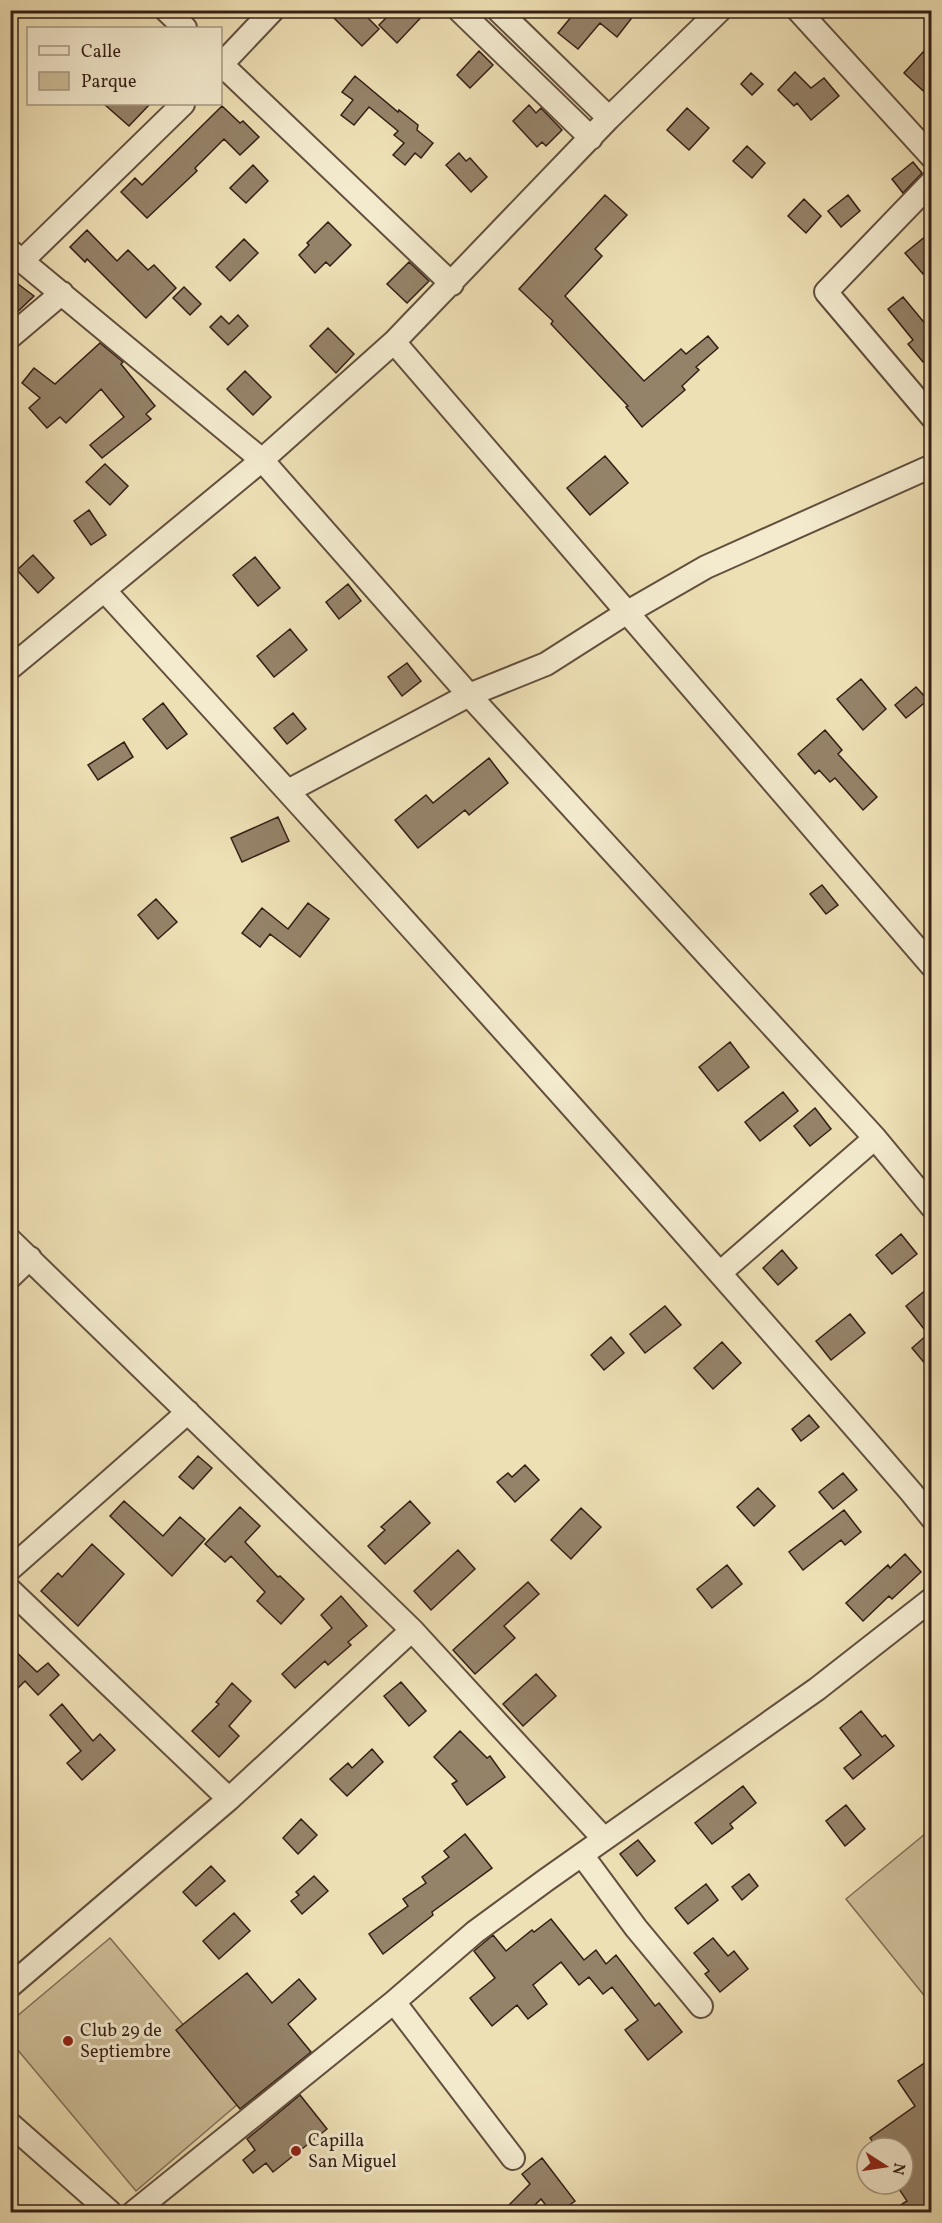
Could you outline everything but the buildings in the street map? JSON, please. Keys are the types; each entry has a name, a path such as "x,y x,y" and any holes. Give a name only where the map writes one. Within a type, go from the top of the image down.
{"street":[{"path":"166,10 184,27"},
{"path":"222,63 273,10"},
{"path":"459,10 591,138"},
{"path":"498,10 609,118"},
{"path":"10,669 262,460 394,342 609,118 720,10"},
{"path":"798,10 932,157"},
{"path":"222,65 452,284"},
{"path":"182,105 16,256 262,460 469,695 874,1138 932,1208"},
{"path":"932,182 826,292 932,417"},
{"path":"10,337 62,293"},
{"path":"394,342 932,966"},
{"path":"288,790 469,695 546,664 626,613 706,567 932,466"},
{"path":"104,591 288,790 721,1272 932,1518"},
{"path":"721,1272 874,1138"},
{"path":"10,1240 412,1630 604,1839"},
{"path":"10,1277 30,1258"},
{"path":"10,1569 188,1412"},
{"path":"10,1590 229,1799"},
{"path":"134,2212 394,2002 475,1932 817,1689 932,1599"},
{"path":"10,1986 229,1799 412,1630"},
{"path":"582,1855 636,1928 701,2006"},
{"path":"394,2002 513,2158"},
{"path":"10,2124 110,2212"}],"green space":[{"path":"931,1829 931,2004 846,1899"},
{"path":"110,1938 245,2098 136,2191 11,2042 10,2022"}],"place":[{"name":"Club 29 de Septiembre","path":"68,2041"},
{"name":"Capilla San Miguel","path":"296,2151"}]}
